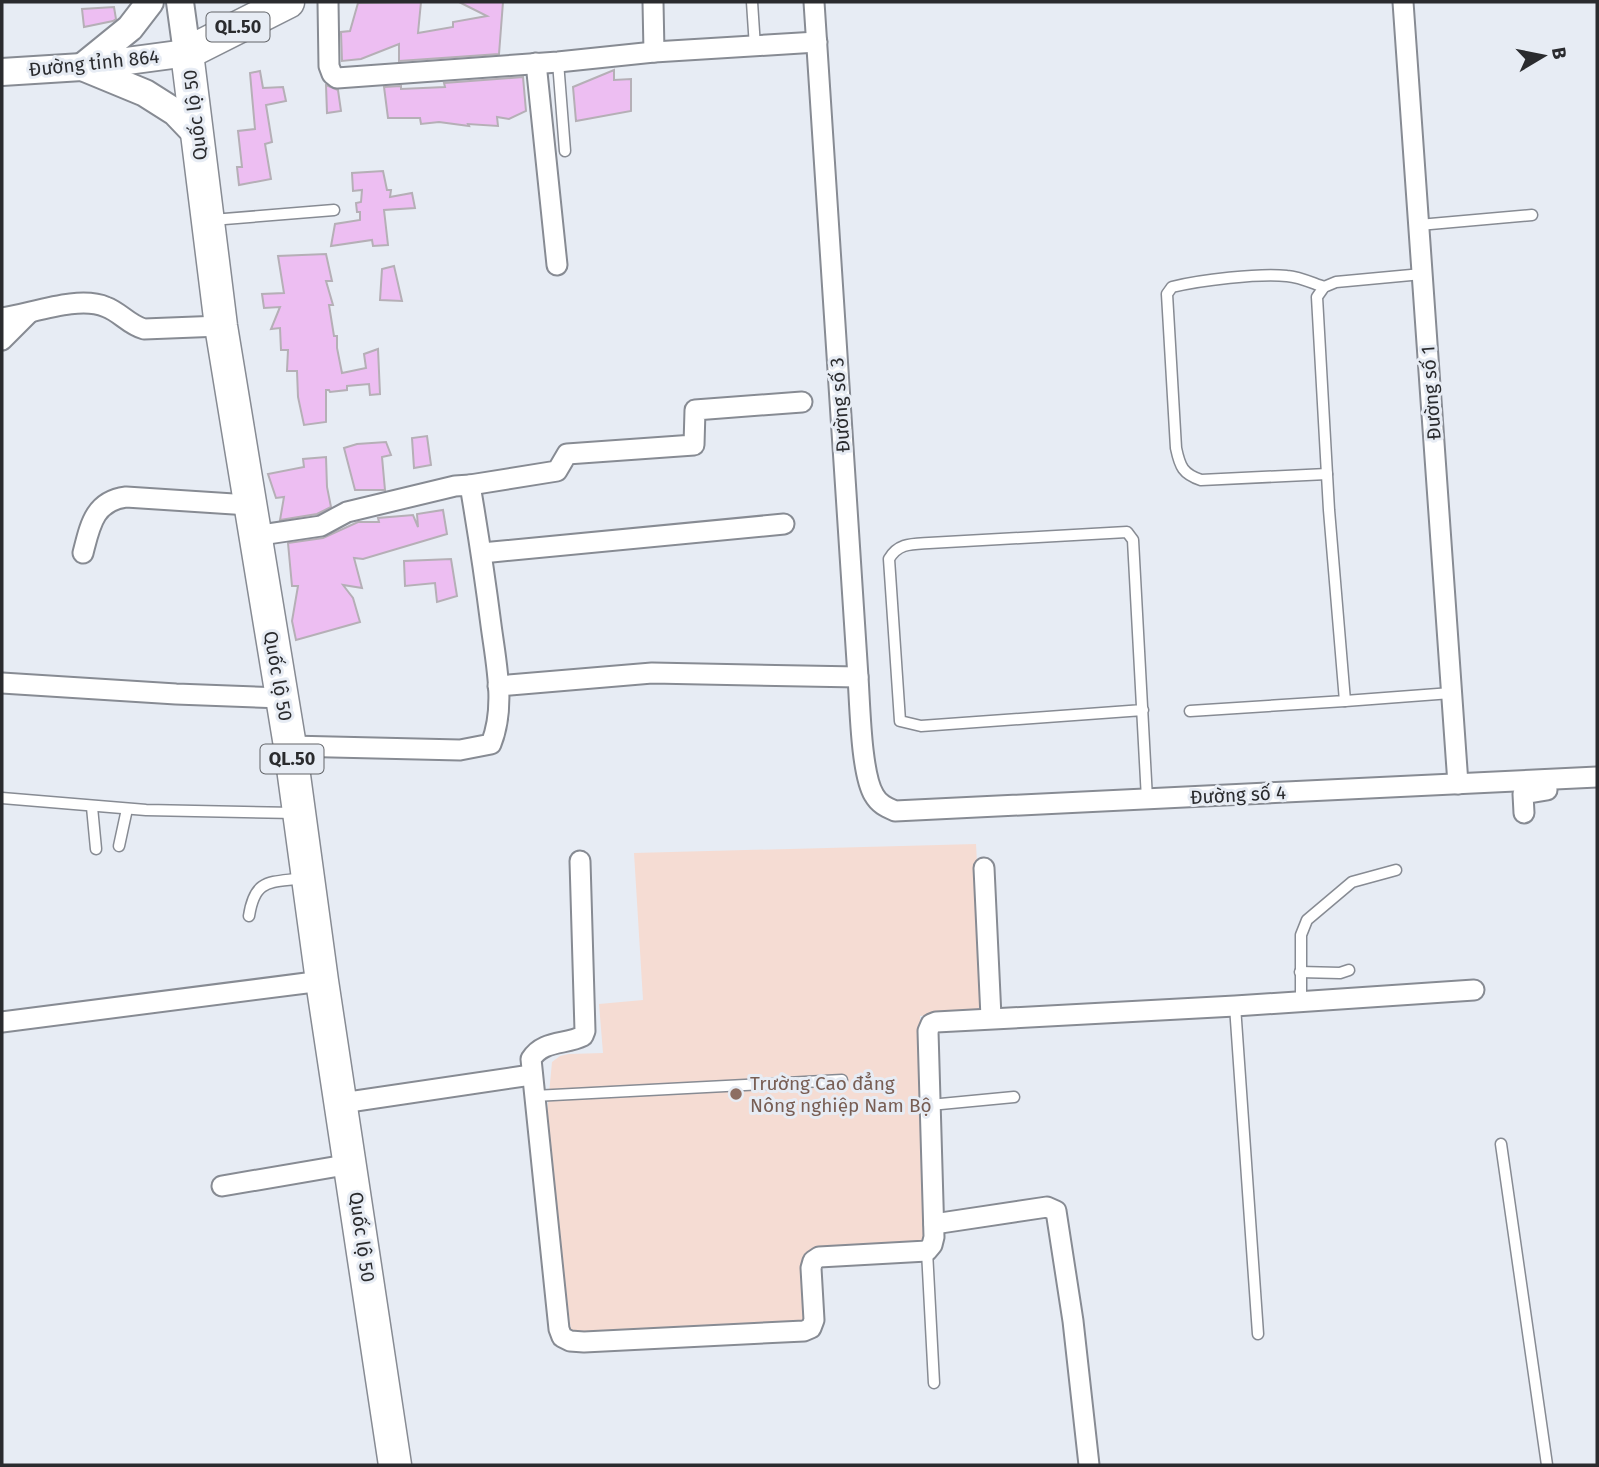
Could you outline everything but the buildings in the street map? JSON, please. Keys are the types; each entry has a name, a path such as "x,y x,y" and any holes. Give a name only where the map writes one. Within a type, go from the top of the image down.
{"highway":[{"name":"QL.50","path":"187,53 288,2"},
{"name":"Quốc lộ 50","path":"187,53 221,326 290,747 322,982 395,1465"}],"main road":[{"path":"150,2 130,28 82,67 145,93 175,113 196,134"},
{"path":"180,2 187,53"},
{"name":"Đường tỉnh 864","path":"2,72 82,67 187,53"}],"street":[{"path":"328,2 329,66 337,78 558,62 654,52 817,42"},
{"path":"653,2 654,52"},
{"name":"Đường số 3","path":"814,2 858,677 867,778 873,795 881,805"},
{"name":"Đường số 1","path":"1403,2 1458,784"},
{"path":"536,63 557,265"},
{"path":"2,317 86,303 105,306 136,327 144,329 221,326"},
{"path":"2,340 30,313"},
{"path":"254,536 321,526 347,512 455,486 481,485 557,471 567,454 694,444 695,410 802,402"},
{"path":"290,747 460,750 491,744 498,717 498,686 482,553 470,485"},
{"path":"83,553 89,528 97,513 114,498 126,496 250,505"},
{"path":"482,553 784,524"},
{"path":"498,686 652,673 858,677"},
{"path":"2,683 282,698"},
{"name":"Đường số 4","path":"881,805 895,811 1597,777"},
{"path":"1524,813 1523,794 1538,790 1597,788"},
{"path":"580,861 585,1031 583,1036 578,1038 556,1041 534,1054 531,1059 559,1329 562,1337 570,1341 804,1331 811,1328 814,1320 811,1268 813,1261 819,1257 927,1251 932,1245 934,1224 928,1031 931,1024 942,1020 1235,1006 1474,990"},
{"path":"984,868 990,1017"},
{"path":"2,1022 322,982"},
{"path":"342,1103 531,1075"},
{"path":"222,1185 351,1164"},
{"path":"934,1224 1047,1207 1056,1211 1073,1321 1089,1465"}],"lane":[{"path":"752,2 755,47"},
{"path":"558,62 565,151"},
{"path":"208,220 334,210"},
{"path":"1419,225 1532,215"},
{"path":"1345,701 1317,297 1324,287 1336,282 1422,274"},
{"path":"1324,287 1301,279 1275,275 1186,284 1172,287 1167,294 1175,448 1180,467 1188,476 1201,480 1328,474"},
{"path":"1143,710 922,726 900,722 889,559 902,545 1127,532 1133,540 1143,710 1147,799"},
{"path":"1190,711 1451,693"},
{"path":"2,798 127,809 299,813"},
{"path":"92,807 96,849"},
{"path":"119,846 127,809"},
{"path":"1301,1002 1301,935 1307,920 1352,882 1396,870"},
{"path":"249,916 255,891 265,884 308,878"},
{"path":"1300,972 1340,973 1349,970"},
{"path":"1235,1006 1258,1334"},
{"path":"534,1096 842,1080"},
{"path":"930,1105 1014,1097"},
{"path":"1501,1144 1547,1465"},
{"path":"927,1251 934,1383"}],"shaded area":[{"name":"Trường Cao đẳng Nông nghiệp Nam Bộ","path":"976,844 985,1012 920,1016 931,1241 926,1245 803,1256 808,1325 583,1338 571,1331 546,1126 552,1062 569,1054 603,1053 599,1004 643,1000 634,853"}],"place":[{"name":"Trường Cao đẳng Nông nghiệp Nam Bộ","path":"736,1094"}]}
